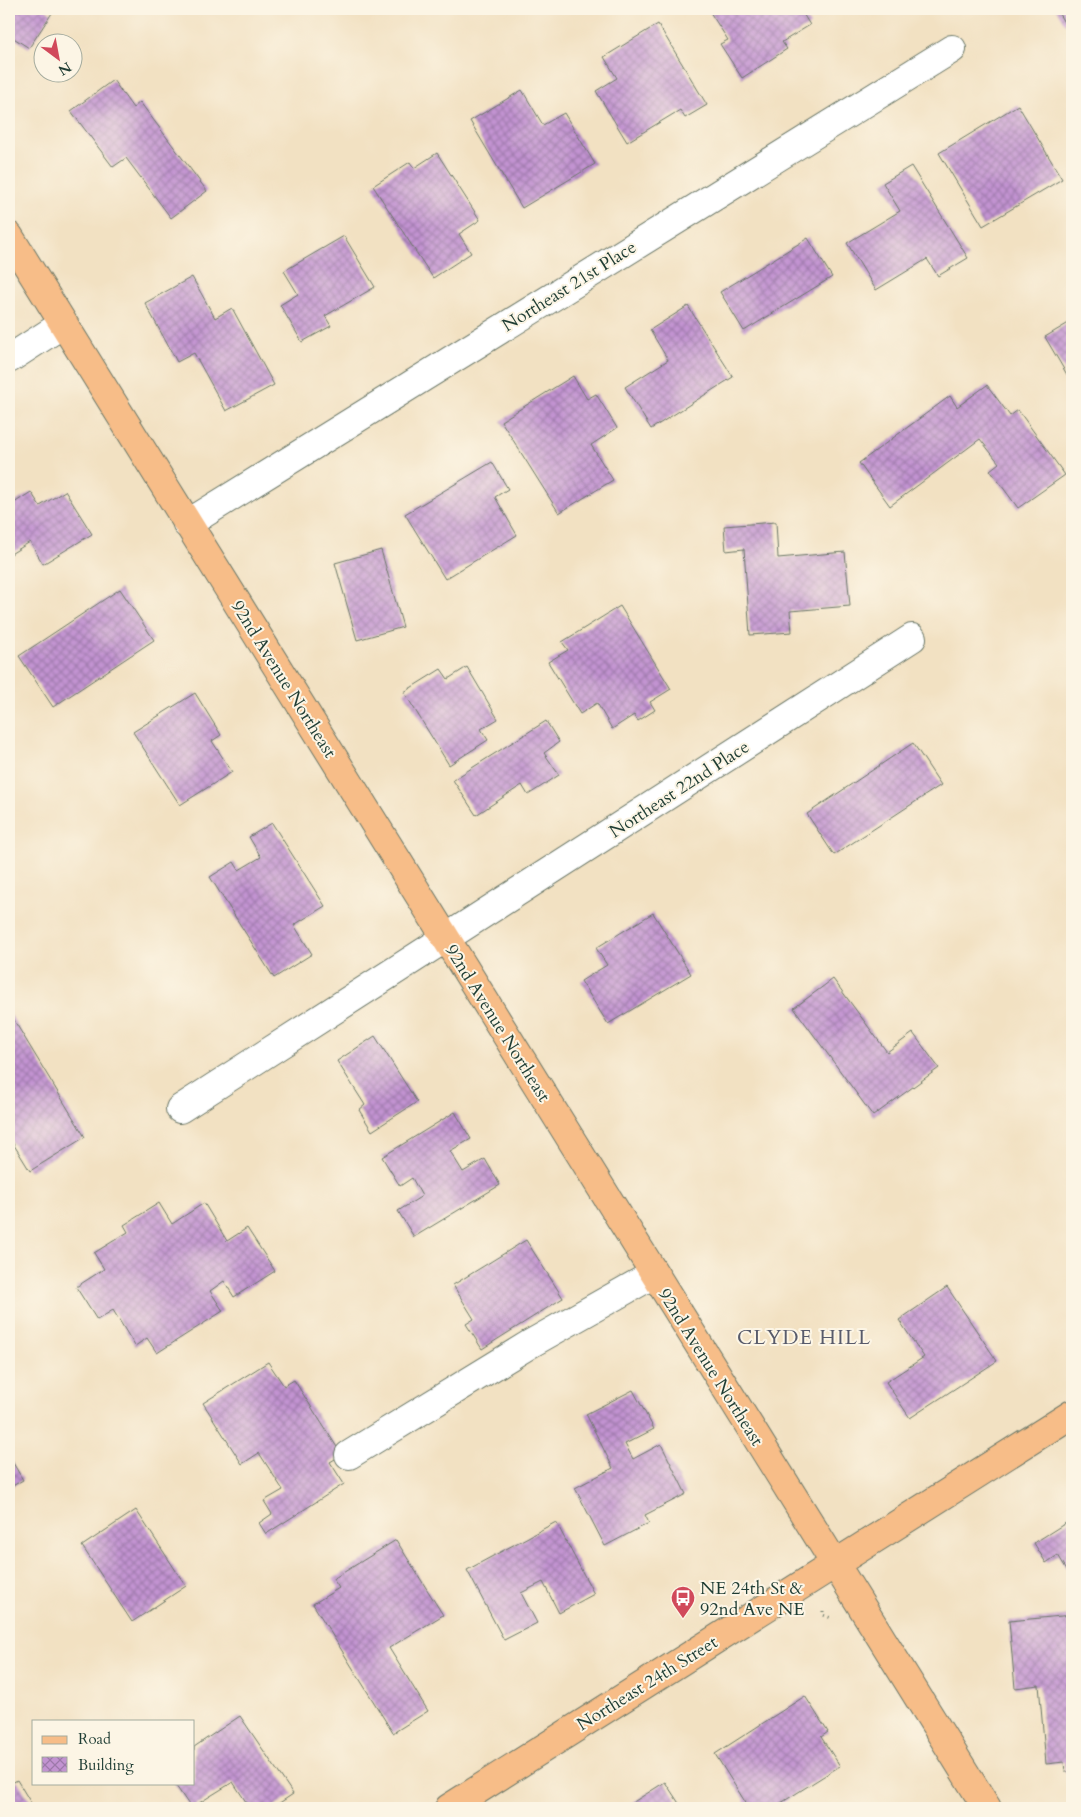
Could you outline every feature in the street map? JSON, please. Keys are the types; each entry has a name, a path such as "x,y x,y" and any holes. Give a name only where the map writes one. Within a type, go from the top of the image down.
{"main road":[{"name":"92nd Avenue Northeast","path":"9,236 987,1808"},
{"name":"Northeast 24th Street","path":"449,1808 1072,1414"}],"street":[{"name":"Northeast 21st Place","path":"187,524 952,49"},
{"path":"9,359 63,324"},
{"name":"Northeast 22nd Place","path":"180,1110 912,638"},
{"path":"349,1455 530,1344 654,1274"}],"building":[{"path":"9,9 45,9 52,13 40,32 32,32 32,43 29,48 9,35"},
{"path":"708,9 800,9 810,25 782,42 787,49 742,78 720,44 728,40"},
{"path":"1056,9 1072,9 1072,19 1065,24"},
{"path":"658,24 707,105 685,118 680,110 627,142 596,91 617,78 604,57"},
{"path":"113,80 133,108 140,102 207,191 171,218 126,158 113,167 71,111"},
{"path":"522,90 543,125 564,113 595,164 522,208 470,121"},
{"path":"1018,105 1062,179 983,226 939,153"},
{"path":"437,153 480,220 459,234 471,253 433,278 373,186 410,162 414,168"},
{"path":"911,166 968,258 938,276 927,259 876,290 847,243 900,211 883,183"},
{"path":"344,236 375,287 325,316 331,326 302,342 280,305 298,294 284,271"},
{"path":"808,238 832,277 744,331 720,292"},
{"path":"192,277 215,318 232,308 274,385 226,411 194,353 177,362 145,303"},
{"path":"688,306 733,377 651,429 625,387 668,360 650,330"},
{"path":"1072,321 1072,377 1069,378 1045,337"},
{"path":"573,376 587,399 596,394 617,428 591,445 613,480 559,513 501,421"},
{"path":"987,385 1010,416 1018,410 1065,475 1018,508 990,470 999,463 980,439 890,506 859,463 950,396 957,407"},
{"path":"492,462 508,489 495,497 517,535 445,579 405,514"},
{"path":"65,491 92,534 43,564 30,542 9,555 9,502 11,505 31,492 40,506"},
{"path":"776,522 778,558 845,552 850,606 790,611 792,632 750,635 744,549 726,551 724,526"},
{"path":"381,550 403,627 357,640 335,563"},
{"path":"120,589 154,640 53,707 19,656"},
{"path":"620,606 671,689 650,702 655,710 638,721 634,715 612,729 597,703 580,714 548,662 568,650 562,642"},
{"path":"467,667 498,719 481,729 488,740 449,765 404,692 441,669 448,679"},
{"path":"195,693 221,735 212,741 232,772 180,805 133,732"},
{"path":"546,721 559,742 544,753 559,775 528,795 522,785 476,815 453,780"},
{"path":"913,743 941,785 834,855 807,814"},
{"path":"272,823 325,906 294,925 312,954 274,978 210,877 234,862 239,870 261,857 249,837"},
{"path":"653,913 691,974 608,1024 581,981 607,965 596,948"},
{"path":"833,979 887,1052 913,1033 939,1068 873,1116 794,1008"},
{"path":"9,1012 85,1137 30,1171 9,1137"},
{"path":"375,1036 417,1102 372,1131 359,1110 365,1105 337,1061"},
{"path":"455,1112 471,1139 450,1151 463,1172 485,1159 500,1185 414,1237 398,1211 422,1196 412,1178 400,1186 382,1157"},
{"path":"159,1203 172,1224 204,1203 227,1241 247,1228 275,1271 234,1297 224,1281 210,1291 223,1311 157,1353 147,1338 135,1346 113,1310 97,1320 76,1287 104,1269 94,1253 128,1232 124,1225"},
{"path":"526,1240 563,1298 482,1349 466,1324 474,1319 453,1285"},
{"path":"947,1287 997,1361 910,1418 886,1382 924,1357 899,1320"},
{"path":"268,1362 284,1386 294,1380 342,1455 330,1462 344,1484 266,1534 259,1523 272,1514 264,1501 283,1490 259,1453 242,1464 203,1403"},
{"path":"633,1390 654,1429 625,1444 633,1459 661,1444 686,1494 645,1515 649,1523 605,1546 575,1488 613,1468 586,1414"},
{"path":"9,1456 23,1480 9,1488"},
{"path":"136,1510 186,1586 132,1622 82,1546"},
{"path":"1072,1519 1072,1578 1058,1555 1046,1563 1034,1543"},
{"path":"556,1522 594,1594 559,1613 543,1582 521,1593 537,1623 504,1640 467,1570"},
{"path":"396,1540 443,1615 389,1648 428,1711 393,1733 313,1604 339,1588 333,1579"},
{"path":"1072,1615 1072,1772 1065,1772 1064,1762 1046,1764 1039,1685 1015,1688 1009,1621"},
{"path":"805,1696 828,1732 821,1737 840,1766 773,1808 749,1808 715,1754"},
{"path":"240,1716 293,1794 272,1808 250,1808 233,1782 191,1808 175,1784 195,1784 195,1746"},
{"path":"17,1780 34,1808 9,1808 9,1785"},
{"path":"665,1782 682,1808 624,1808"}],"place":[{"name":"NE 24th St & 92nd Ave NE","path":"683,1619"}],"district":[{"name":"CLYDE HILL","path":"804,1337"}]}
